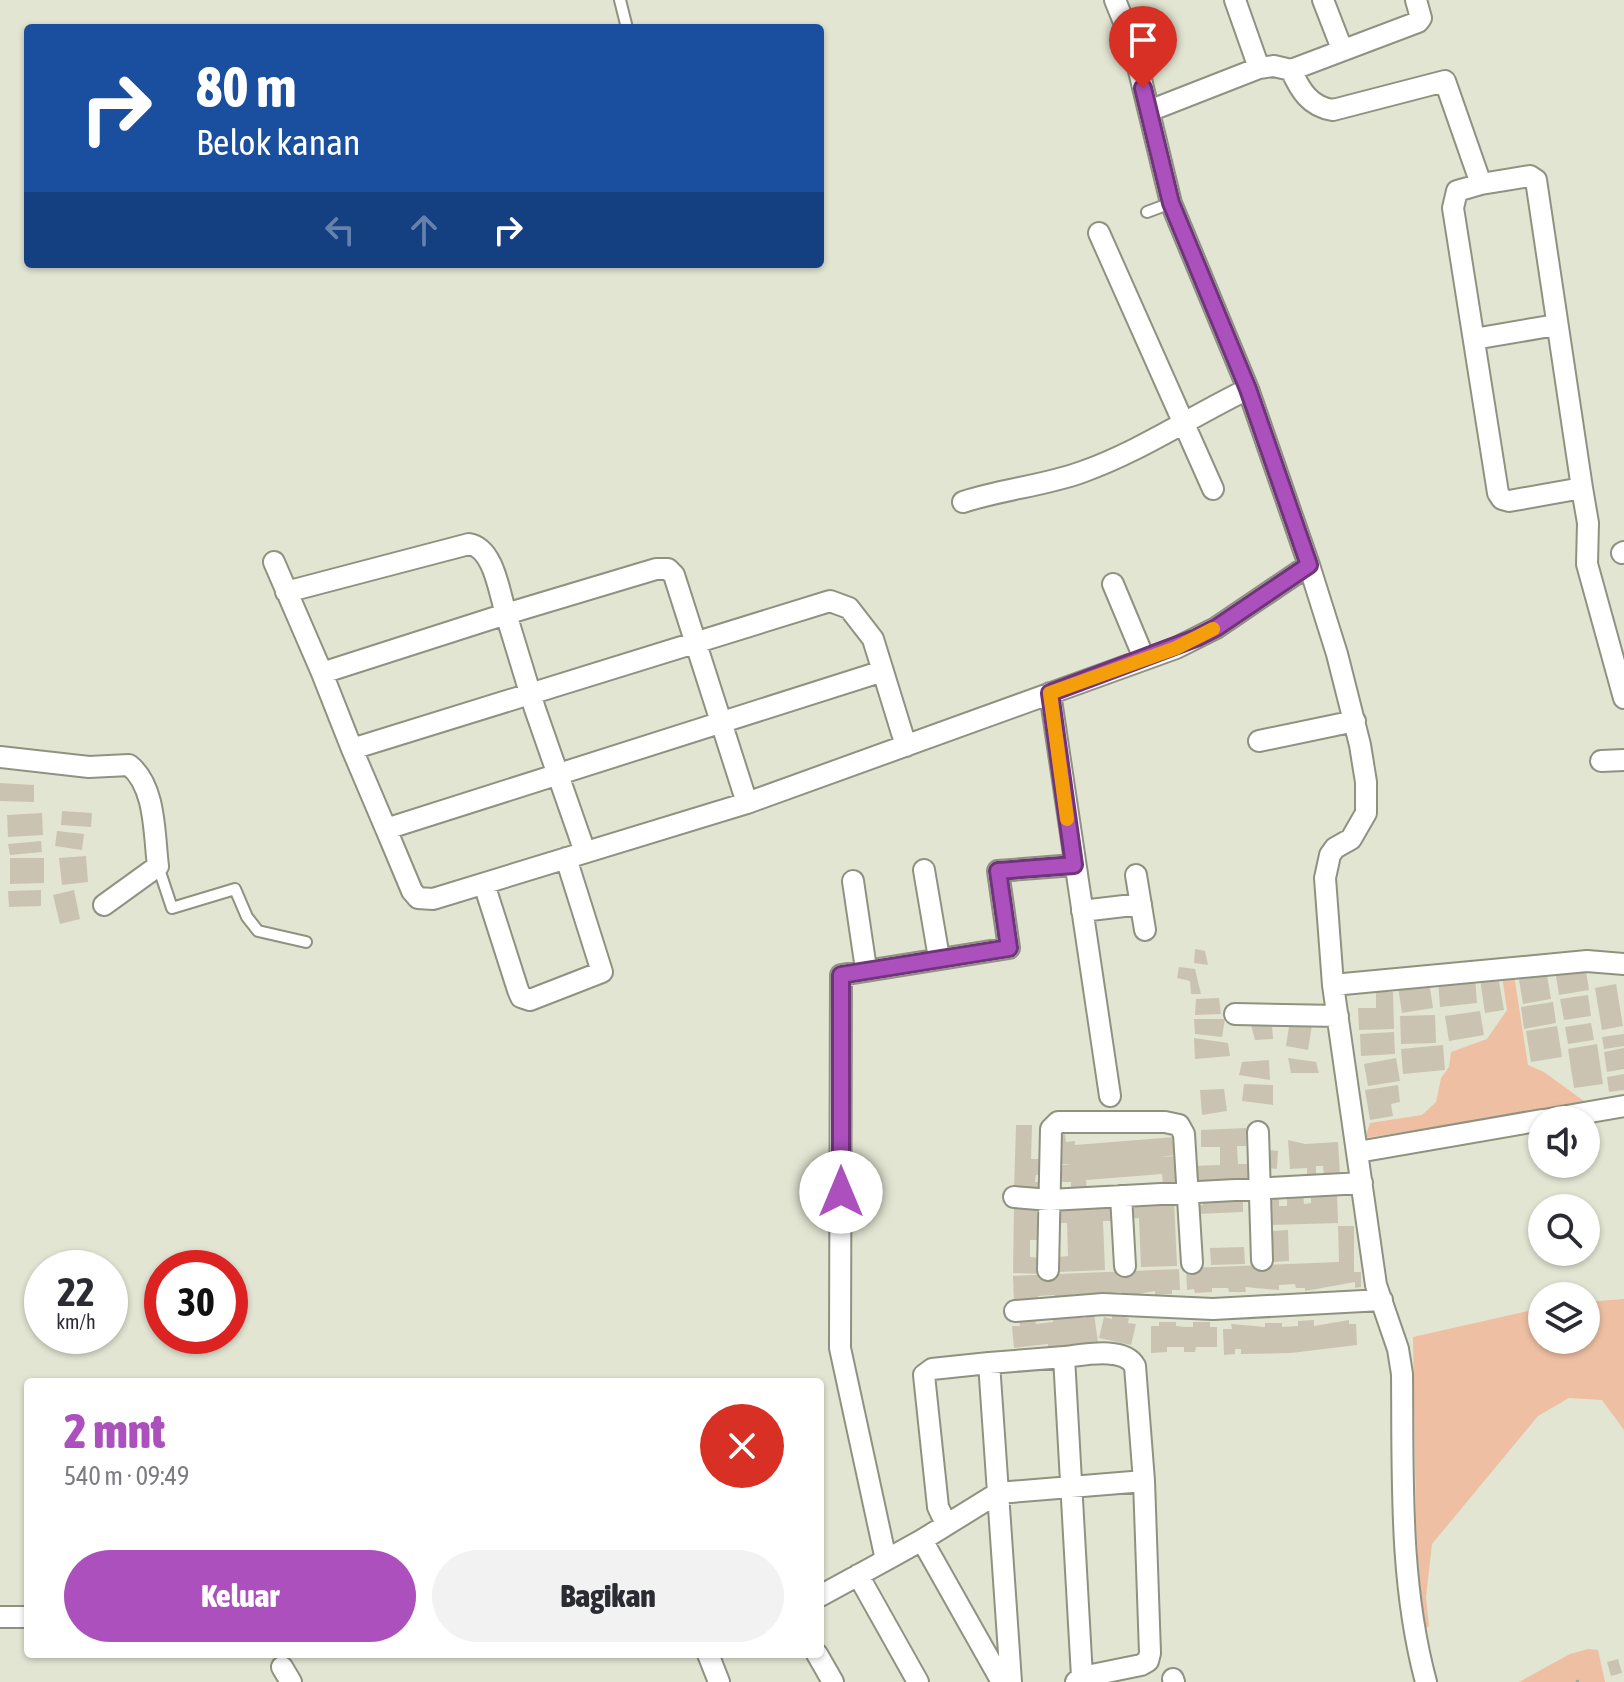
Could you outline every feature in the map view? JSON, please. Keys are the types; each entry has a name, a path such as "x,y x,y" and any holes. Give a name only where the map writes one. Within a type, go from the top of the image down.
{"street":[{"path":"1115,0 1132,42 1171,203 1248,389 1309,565 1355,721 1366,782 1366,813 1351,839 1335,848 1327,863 1333,985 1376,1285 1398,1349 1402,1374 1404,1537 1415,1644 1426,1682"},
{"path":"1235,0 1259,68"},
{"path":"1323,0 1342,49"},
{"path":"1149,111 1259,68 1274,66 1291,70 1418,22 1421,18 1416,0"},
{"path":"1291,70 1305,95 1322,109 1333,110 1445,81 1481,184"},
{"path":"1582,488 1509,501 1502,499 1498,493 1453,208 1457,191 1530,176 1536,180 1588,523 1587,564 1616,642 1624,698"},
{"path":"1099,233 1185,420 1213,489"},
{"path":"1474,339 1556,325"},
{"path":"963,502 1003,489 1040,486 1083,472 1129,453 1185,420 1248,389"},
{"path":"286,592 469,544 487,555 557,775 602,972 530,1000 521,997 484,884"},
{"path":"274,562 412,891 418,898 433,899 747,803 1176,648 1216,628 1309,565"},
{"path":"322,673 506,614 656,569 668,569 674,575 747,803"},
{"path":"1113,584 1144,658"},
{"path":"352,749 830,601 849,608 873,639 906,746"},
{"path":"386,829 883,671"},
{"path":"1050,693 1110,1096"},
{"path":"1259,741 1355,721"},
{"path":"0,757 89,767 129,765 136,771 149,798 158,866 104,905"},
{"path":"1601,761 1624,760"},
{"path":"886,1560 840,1348 841,975 1009,948 998,871 1074,865"},
{"path":"924,870 939,958"},
{"path":"1136,875 1145,930"},
{"path":"853,881 866,969"},
{"path":"1082,911 1141,904"},
{"path":"1333,985 1587,961 1624,964"},
{"path":"1235,1014 1338,1016"},
{"path":"1600,1110 1624,1106"},
{"path":"1048,1270 1051,1129 1058,1122 1165,1122 1179,1125 1184,1134 1192,1263"},
{"path":"1358,1152 1528,1123"},
{"path":"1258,1132 1262,1260"},
{"path":"1014,1197 1050,1200 1362,1183"},
{"path":"1121,1196 1125,1266"},
{"path":"1015,1311 1103,1304 1213,1309 1382,1300"},
{"path":"946,1524 938,1507 924,1375 932,1369 1097,1353 1132,1360 1144,1481 1148,1661 1079,1680 1064,1357"},
{"path":"989,1363 1011,1682"},
{"path":"824,1594 922,1540 998,1493 1144,1481"},
{"path":"922,1540 1002,1682"},
{"path":"858,1575 918,1682"},
{"path":"0,1617 24,1617"},
{"path":"710,1658 719,1682"},
{"path":"819,1658 833,1682"}],"lane":[{"path":"620,0 626,24"},
{"path":"1147,212 1171,203"},
{"path":"158,866 172,908 230,888 235,889 247,917 258,931 306,942"}],"shaded area":[{"path":"1514,975 1528,1065 1544,1072 1588,1104 1528,1106 1528,1113 1365,1138 1370,1123 1422,1115 1436,1102 1451,1052 1487,1039 1507,1010 1502,976"},
{"path":"1624,1299 1624,1430 1602,1400 1569,1398 1538,1416 1432,1544 1426,1597 1429,1626 1422,1631 1416,1523 1413,1337 1528,1311 1528,1354 1600,1354 1600,1301"},
{"path":"1588,1649 1598,1650 1605,1682 1519,1682 1570,1654"}],"building":[{"path":"0,783 34,785 34,802 0,801"},
{"path":"62,811 92,813 91,827 61,825"},
{"path":"42,813 43,835 8,837 7,815"},
{"path":"57,831 84,834 82,850 55,846"},
{"path":"41,841 42,852 10,855 8,844"},
{"path":"86,856 88,882 62,885 59,858"},
{"path":"10,858 44,858 44,883 10,884"},
{"path":"41,890 41,906 9,907 8,891"},
{"path":"74,890 80,919 60,924 53,895"},
{"path":"1195,949 1205,951 1208,965 1194,963"},
{"path":"1585,965 1589,990 1559,995 1555,970"},
{"path":"1179,967 1195,969 1201,994 1191,994 1190,981 1177,978"},
{"path":"1546,969 1551,999 1523,1004 1518,974"},
{"path":"1498,976 1504,1010 1485,1013 1480,979"},
{"path":"1475,977 1477,1003 1440,1007 1438,980"},
{"path":"1429,982 1433,1008 1402,1013 1398,987"},
{"path":"1616,984 1623,1026 1602,1030 1595,988"},
{"path":"1376,992 1393,992 1394,1029 1359,1030 1358,1008 1376,1008"},
{"path":"1588,995 1591,1016 1564,1020 1560,999"},
{"path":"1219,998 1221,1014 1195,1015 1196,999"},
{"path":"1553,1002 1556,1023 1524,1029 1521,1007"},
{"path":"1480,1011 1484,1035 1449,1041 1445,1016"},
{"path":"1435,1015 1436,1043 1401,1044 1400,1016"},
{"path":"1194,1019 1225,1019 1222,1037 1195,1034"},
{"path":"1290,1020 1312,1025 1308,1050 1286,1046"},
{"path":"1591,1023 1594,1040 1568,1044 1565,1027"},
{"path":"1251,1025 1272,1025 1273,1039 1255,1040"},
{"path":"1557,1026 1562,1057 1531,1062 1526,1031"},
{"path":"1394,1032 1395,1054 1361,1056 1360,1034"},
{"path":"1624,1034 1624,1046 1604,1049 1602,1037"},
{"path":"1194,1038 1228,1043 1230,1056 1195,1059"},
{"path":"1597,1044 1603,1084 1574,1088 1568,1049"},
{"path":"1443,1045 1445,1070 1403,1074 1401,1049"},
{"path":"1624,1048 1624,1069 1607,1072 1604,1052"},
{"path":"1288,1058 1316,1062 1319,1073 1291,1073"},
{"path":"1396,1058 1400,1081 1368,1086 1364,1064"},
{"path":"1269,1060 1270,1080 1239,1075 1242,1062"},
{"path":"1624,1074 1624,1090 1609,1092 1607,1077"},
{"path":"1244,1084 1273,1085 1273,1105 1242,1101"},
{"path":"1398,1085 1400,1102 1391,1104 1393,1116 1370,1120 1365,1090"},
{"path":"1224,1089 1227,1111 1202,1115 1200,1090"},
{"path":"1016,1125 1032,1125 1031,1159 1042,1159 1042,1175 1036,1175 1035,1182 1040,1182 1040,1192 1014,1191"},
{"path":"1246,1128 1246,1146 1237,1146 1238,1164 1248,1164 1249,1181 1192,1183 1192,1166 1220,1165 1220,1147 1201,1147 1201,1130"},
{"path":"1065,1134 1066,1142 1075,1141 1075,1145 1175,1137 1176,1155 1160,1157 1177,1156 1179,1184 1163,1185 1162,1174 1086,1180 1087,1190 1071,1191 1071,1182 1062,1182 1061,1165 1072,1164 1061,1164 1058,1135"},
{"path":"1288,1140 1305,1144 1338,1142 1340,1175 1324,1176 1323,1166 1316,1166 1316,1176 1307,1177 1307,1168 1290,1169"},
{"path":"1270,1150 1278,1151 1277,1169 1269,1168"},
{"path":"1337,1191 1338,1223 1271,1225 1270,1193 1279,1193 1279,1206 1287,1206 1287,1193 1303,1192 1304,1204 1311,1203 1311,1192"},
{"path":"1243,1196 1243,1212 1197,1214 1197,1205 1203,1205 1203,1197"},
{"path":"1174,1201 1177,1266 1141,1267 1139,1218 1127,1219 1126,1203"},
{"path":"1114,1205 1115,1221 1103,1221 1105,1270 1058,1272 1058,1257 1068,1256 1067,1223 1055,1223 1055,1207"},
{"path":"1014,1206 1042,1207 1041,1240 1030,1240 1030,1257 1041,1258 1041,1274 1013,1273"},
{"path":"1338,1226 1354,1226 1354,1272 1361,1272 1361,1287 1355,1288 1355,1282 1305,1291 1305,1288 1296,1288 1295,1284 1279,1285 1279,1290 1245,1287 1246,1292 1229,1292 1228,1288 1195,1293 1194,1289 1187,1290 1186,1268 1339,1262"},
{"path":"1288,1230 1289,1261 1272,1262 1271,1231"},
{"path":"1244,1247 1245,1264 1211,1265 1210,1248"},
{"path":"1179,1269 1180,1290 1172,1290 1172,1294 1155,1295 1155,1291 1121,1297 1121,1292 1113,1293 1113,1299 1089,1300 1089,1294 1054,1300 1054,1295 1038,1296 1038,1301 1014,1302 1013,1276"},
{"path":"1094,1313 1098,1343 1014,1348 1012,1326 1020,1326 1019,1320 1035,1318 1036,1324 1053,1322 1053,1317 1086,1318 1086,1314"},
{"path":"1112,1315 1129,1318 1128,1323 1136,1324 1131,1345 1099,1338 1104,1317 1112,1319"},
{"path":"1314,1320 1314,1326 1349,1320 1349,1324 1356,1324 1357,1345 1291,1353 1241,1354 1241,1349 1235,1349 1235,1354 1224,1355 1223,1329 1232,1329 1231,1324 1265,1327 1265,1323 1282,1323 1282,1327 1298,1326 1298,1321"},
{"path":"1159,1322 1176,1322 1176,1326 1193,1327 1193,1322 1210,1322 1210,1327 1217,1327 1217,1347 1196,1347 1195,1352 1184,1352 1184,1347 1167,1347 1167,1352 1151,1353 1151,1326 1159,1326"},
{"path":"1618,1659 1622,1673 1611,1676 1607,1662"}],"slow traffic":[{"path":"1067,819 1050,693 1176,648 1213,629"}],"route":[{"path":"841,1192 841,975 1009,948 998,871 1074,865 1050,693 1176,648 1216,628 1309,565 1248,389 1171,203 1143,88"}]}
